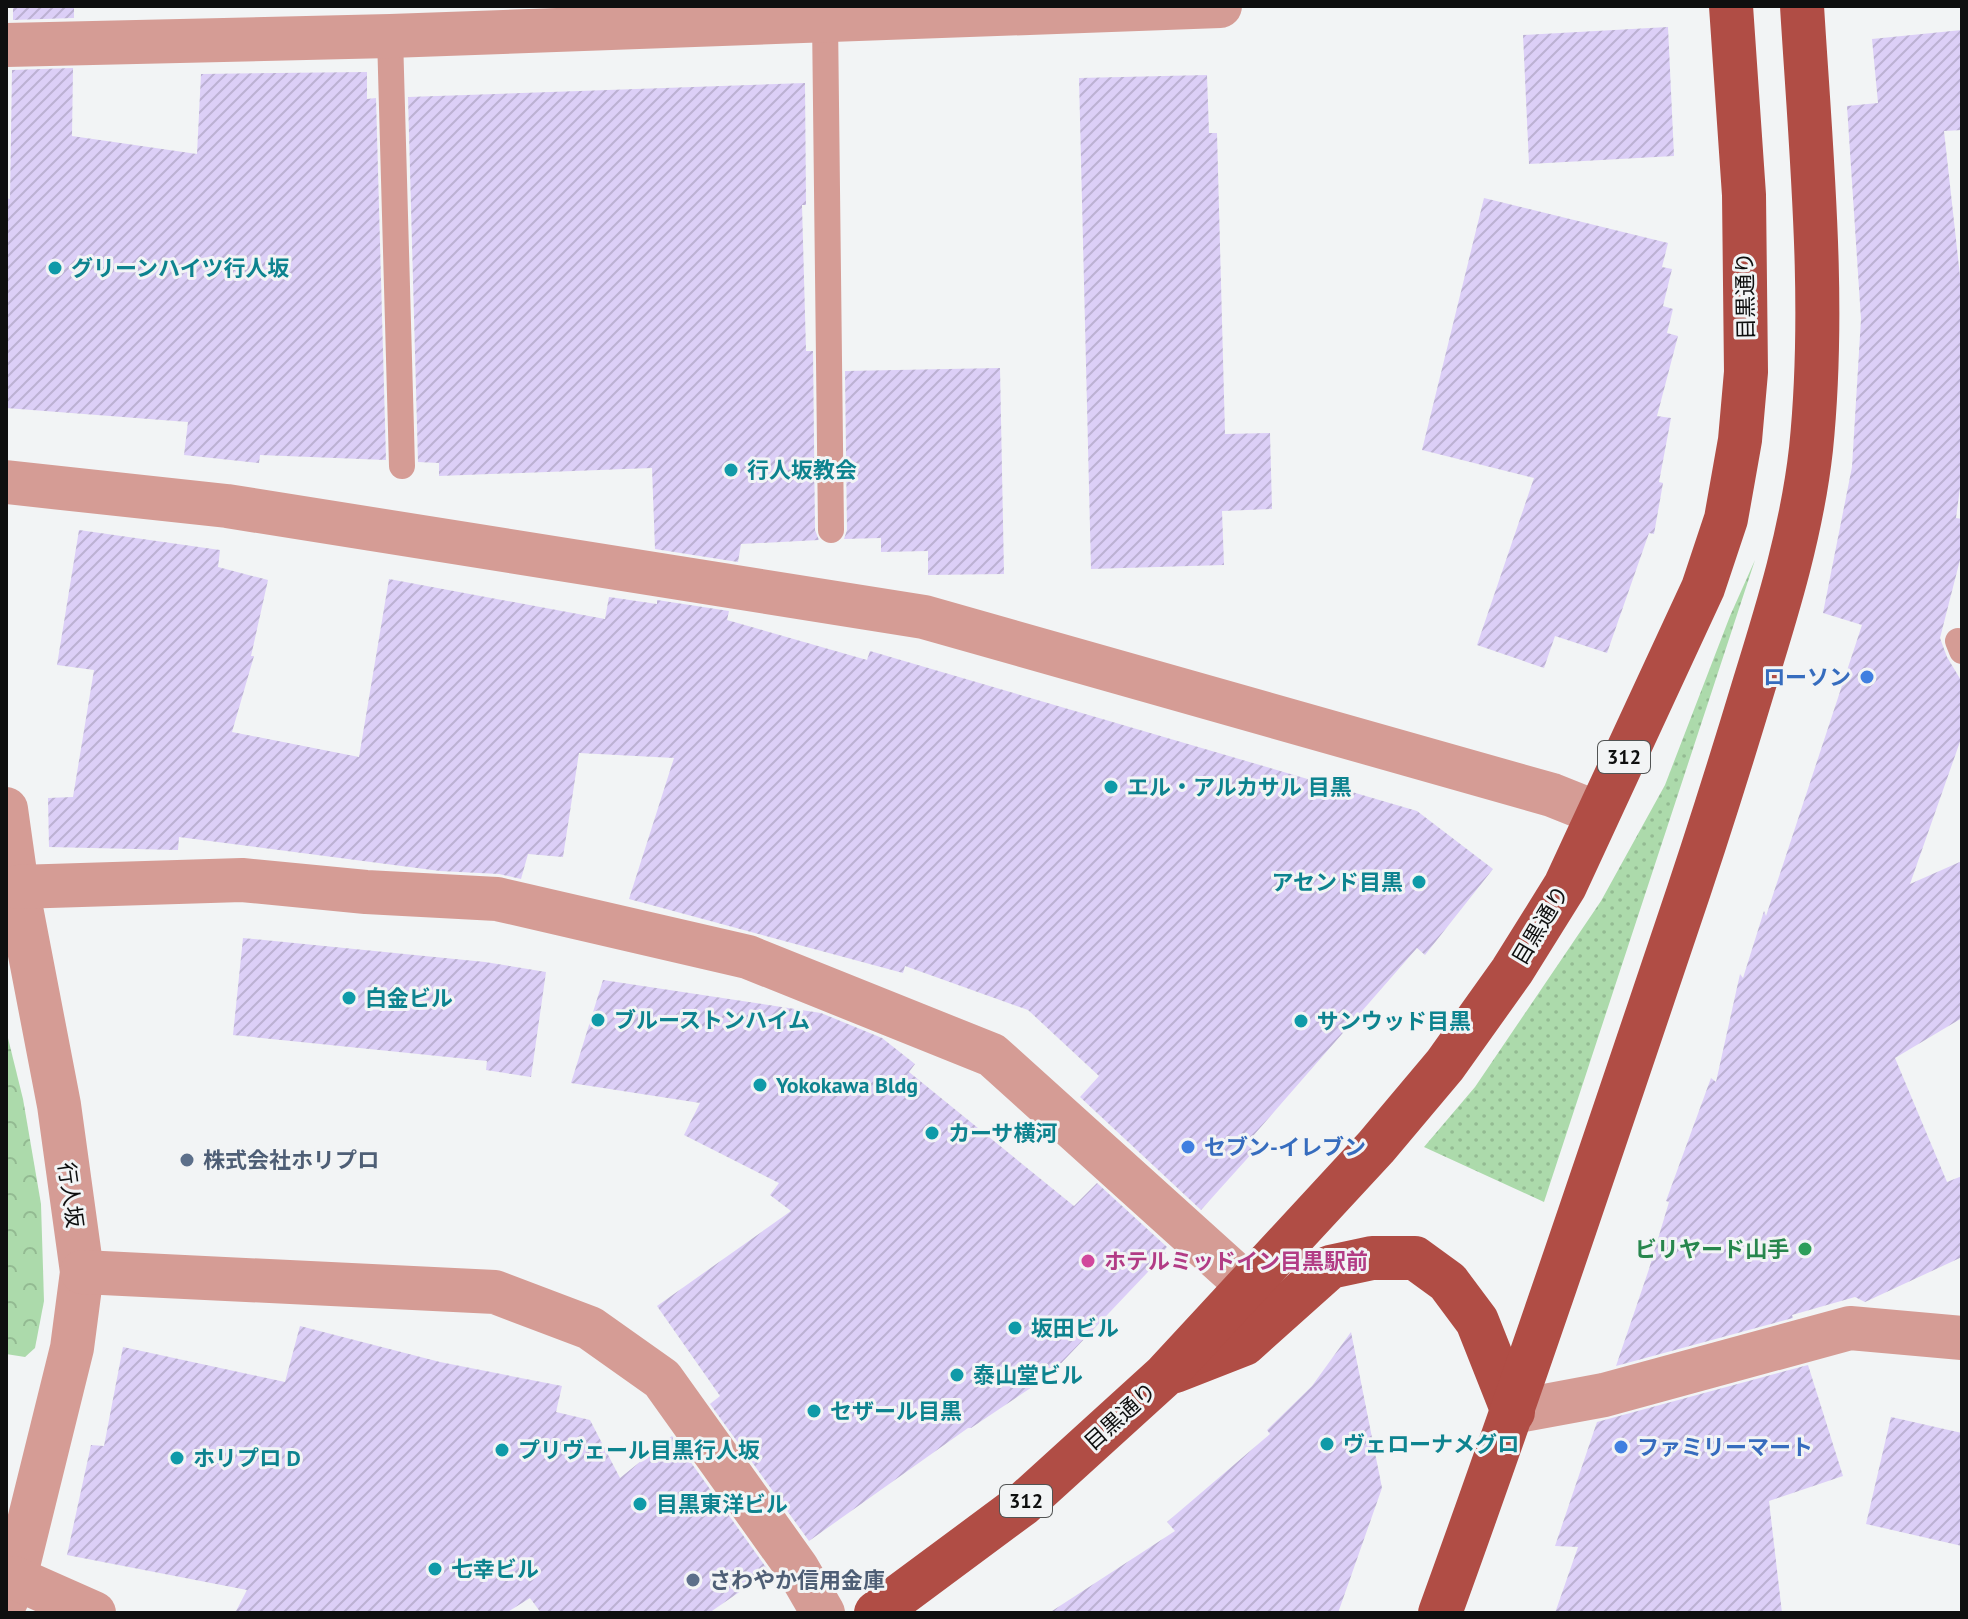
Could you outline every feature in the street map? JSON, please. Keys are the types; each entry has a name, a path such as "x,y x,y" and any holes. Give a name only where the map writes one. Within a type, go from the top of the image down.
{"main road":[{"name":"目黒通り","path":"876,1613 1023,1504 1165,1375 1376,1147 1445,1065 1512,971 1565,886 1703,588 1726,519 1740,440 1746,372 1744,195 1731,6"},
{"path":"1440,1613 1513,1412 1716,809 1784,588 1798,528 1810,452 1817,358 1813,189 1802,6"},
{"path":"1165,1375 1244,1344 1330,1267 1372,1258 1415,1258 1448,1282 1477,1321 1513,1412"}],"street":[{"path":"6,45 390,36 1220,6"},
{"path":"6,482 227,506 924,617 1552,795 1597,813"},
{"name":"行人坂","path":"6,809 17,887 59,1105 82,1272 72,1348 11,1590"},
{"path":"17,887 242,880 366,892 497,899 748,957 992,1055 1247,1285"},
{"path":"82,1272 495,1292 590,1328 662,1379 797,1568 823,1613"},
{"path":"1513,1412 1604,1395 1850,1328 1962,1338"},
{"path":"11,1590 94,1613"}],"lane":[{"path":"825,19 831,530"},
{"path":"390,36 402,466"}],"green space":[{"path":"1755,560 1544,1202 1424,1147 1475,1087 1601,901 1665,785 1730,616"},
{"path":"6,1030 23,1099 41,1204 44,1301 35,1348 25,1357 6,1354"}],"building":[{"path":"13,6 74,6 74,18 13,20"},
{"path":"1668,27 1674,156 1529,164 1523,35"},
{"path":"1962,30 1962,130 1944,131 1962,294 1962,473 1956,518 1962,519 1962,552 1940,638 1962,682 1962,736 1910,884 1962,861 1962,1018 1895,1058 1947,1182 1962,1176 1962,1257 1865,1302 1855,1297 1792,1315 1793,1318 1616,1366 1649,1269 1669,1202 1666,1201 1711,1078 1716,1082 1740,974 1743,978 1764,911 1766,916 1862,625 1823,613 1852,467 1861,319 1847,106 1878,103 1872,39"},
{"path":"73,68 72,136 197,154 201,74 367,72 367,99 376,98 386,460 260,455 259,463 184,455 188,422 6,408 6,198 10,199 12,70"},
{"path":"1207,75 1209,133 1217,133 1225,434 1270,433 1272,509 1222,511 1224,565 1091,569 1079,78"},
{"path":"805,83 806,205 802,205 806,351 813,351 815,530 819,540 741,544 738,562 655,549 652,468 439,476 439,463 418,462 408,97"},
{"path":"1484,198 1668,243 1662,267 1672,269 1663,306 1673,309 1667,333 1678,336 1657,416 1671,418 1659,482 1663,483 1654,534 1649,533 1607,653 1555,636 1544,668 1477,645 1534,478 1422,450"},
{"path":"1000,368 1004,574 928,575 928,551 881,552 881,538 844,539 847,530 845,371"},
{"path":"79,530 220,550 218,567 268,580 251,656 254,656 232,732 359,757 389,579 605,619 609,597 657,604 657,600 729,611 727,620 867,660 870,651 1417,811 1493,869 1425,955 1417,948 1246,1144 1254,1151 1201,1210 1080,1097 1099,1076 1028,1010 905,966 903,973 629,899 674,758 579,753 563,857 528,854 521,879 179,837 178,850 49,847 48,798 73,797 94,670 57,665"},
{"name":"白金ビル","path":"243,938 485,962 546,972 531,1077 486,1070 487,1061 233,1035"},
{"path":"603,980 821,1013 882,1038 915,1064 909,1072 1074,1206 1097,1183 1167,1247 1166,1253 1050,1375 968,1428 809,1541 710,1404 720,1396 657,1306 791,1211 770,1195 779,1183 684,1135 700,1103 571,1083"},
{"path":"300,1326 440,1362 562,1386 556,1412 590,1420 620,1478 672,1436 768,1570 767,1573 709,1613 541,1613 530,1598 506,1613 235,1613 247,1590 67,1555 91,1445 104,1446 123,1347 285,1382"},
{"path":"1351,1332 1382,1488 1338,1613 1049,1613 1175,1531 1167,1522 1270,1434 1267,1430 1312,1386"},
{"path":"1808,1365 1843,1476 1769,1501 1782,1613 1555,1613 1578,1547 1555,1546 1597,1422"},
{"path":"1891,1417 1962,1433 1962,1546 1866,1524"}],"place":[{"name":"グリーンハイツ行人坂","path":"55,268"},
{"name":"行人坂教会","path":"731,470"},
{"name":"ローソン","path":"1867,677"},
{"name":"エル・アルカサル 目黒","path":"1111,787"},
{"name":"アセンド目黒","path":"1419,882"},
{"name":"白金ビル","path":"349,998"},
{"name":"ブルーストンハイム","path":"598,1020"},
{"name":"サンウッド目黒","path":"1301,1021"},
{"name":"Yokokawa Bldg","path":"760,1085"},
{"name":"カーサ横河","path":"932,1133"},
{"name":"セブン-イレブン","path":"1188,1147"},
{"name":"株式会社ホリプロ","path":"187,1160"},
{"name":"ビリヤード山手","path":"1805,1249"},
{"name":"ホテルミッドイン目黒駅前","path":"1088,1261"},
{"name":"坂田ビル","path":"1015,1328"},
{"name":"泰山堂ビル","path":"957,1375"},
{"name":"セザール目黒","path":"814,1411"},
{"name":"ヴェローナメグロ","path":"1327,1444"},
{"name":"ファミリーマート","path":"1621,1447"},
{"name":"プリヴェール目黒行人坂","path":"502,1450"},
{"name":"ホリプロ D","path":"177,1458"},
{"name":"目黒東洋ビル","path":"640,1504"},
{"name":"七幸ビル","path":"435,1569"},
{"name":"さわやか信用金庫","path":"693,1580"}]}
